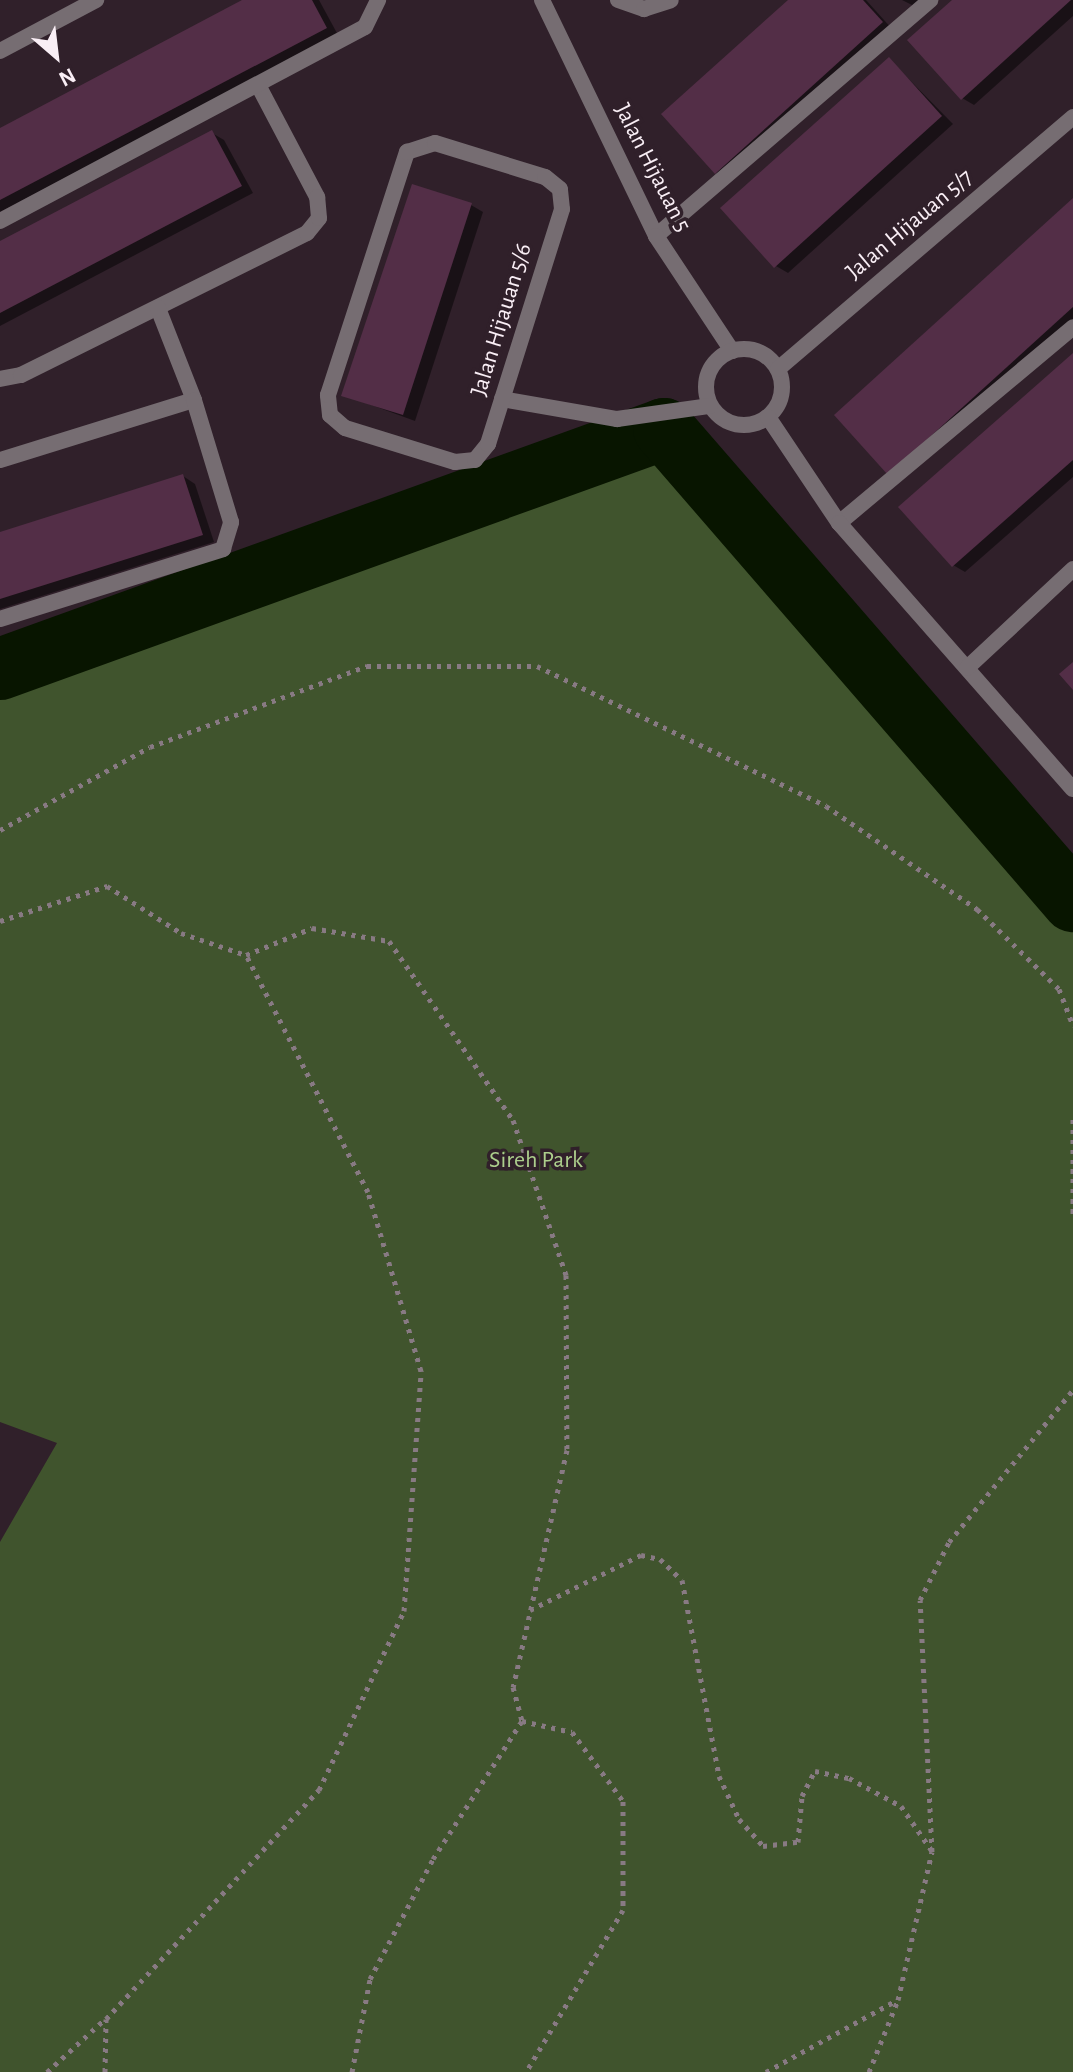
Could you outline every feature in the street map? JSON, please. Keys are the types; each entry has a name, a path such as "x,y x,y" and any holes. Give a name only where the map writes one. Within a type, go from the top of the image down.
{"street":[{"path":"0,51 96,0"},
{"path":"0,221 365,27 378,0"},
{"name":"Jalan Hijauan 5","path":"542,0 656,236 732,351"},
{"path":"618,0 644,9 671,0"},
{"path":"656,236 930,0"},
{"path":"0,379 158,308 307,233 319,218 317,197 258,85"},
{"name":"Jalan Hijauan 5/7","path":"778,369 1073,117"},
{"name":"Jalan Hijauan 5/6","path":"435,143 545,177 560,189 562,209 502,399 483,453 455,462 345,428 330,415 328,395 402,160 415,145 435,143"},
{"path":"0,619 223,549 231,522 194,400 158,308"},
{"path":"839,523 1073,327"},
{"path":"732,351 758,351 778,369 782,395 768,417 730,423 710,406 706,380 732,351"},
{"path":"502,399 617,419 710,406"},
{"path":"0,460 194,400"},
{"path":"768,417 839,523 1073,789"},
{"path":"967,668 1073,569"}],"path":[{"path":"0,830 150,747 367,666 537,666 826,806 977,909 1059,989 1073,1026"},
{"path":"0,921 107,886 181,933 246,955 312,928 389,941 513,1120 566,1275 567,1450 513,1687 522,1721 433,1859 370,1979 352,2072"},
{"path":"47,2072 106,2019 319,1790 404,1611 421,1371 368,1192 246,955"},
{"path":"1073,1119 1073,1218"},
{"path":"869,2072 898,2000 932,1852 920,1600 949,1542 1073,1390"},
{"path":"530,1610 641,1555 660,1559 682,1580 719,1776 739,1819 763,1846 798,1842 802,1796 815,1771 849,1778 901,1806 932,1852"},
{"path":"522,1721 572,1732 623,1801 623,1910 526,2072"},
{"path":"766,2072 898,2000"},
{"path":"105,2072 106,2019"}],"green space":[{"name":"Sireh Park","path":"664,429 1073,901 1073,2072 0,2072 0,1542 57,1443 0,1422 0,669"}],"building":[{"path":"242,0 312,0 327,28 0,200 0,128"},
{"path":"788,0 863,0 883,22 715,174 661,114"},
{"path":"952,0 1071,0 961,100 907,40"},
{"path":"889,57 942,116 774,268 720,208"},
{"path":"212,130 242,186 0,313 0,241"},
{"path":"412,184 472,203 403,415 341,396"},
{"path":"1073,198 1073,307 888,475 834,415"},
{"path":"1073,353 1073,460 952,567 898,507"},
{"path":"183,474 203,535 0,599 0,532"},
{"path":"1073,662 1073,690 1059,674"}],"waterway":[{"path":"0,669 664,429 1073,901"}]}
